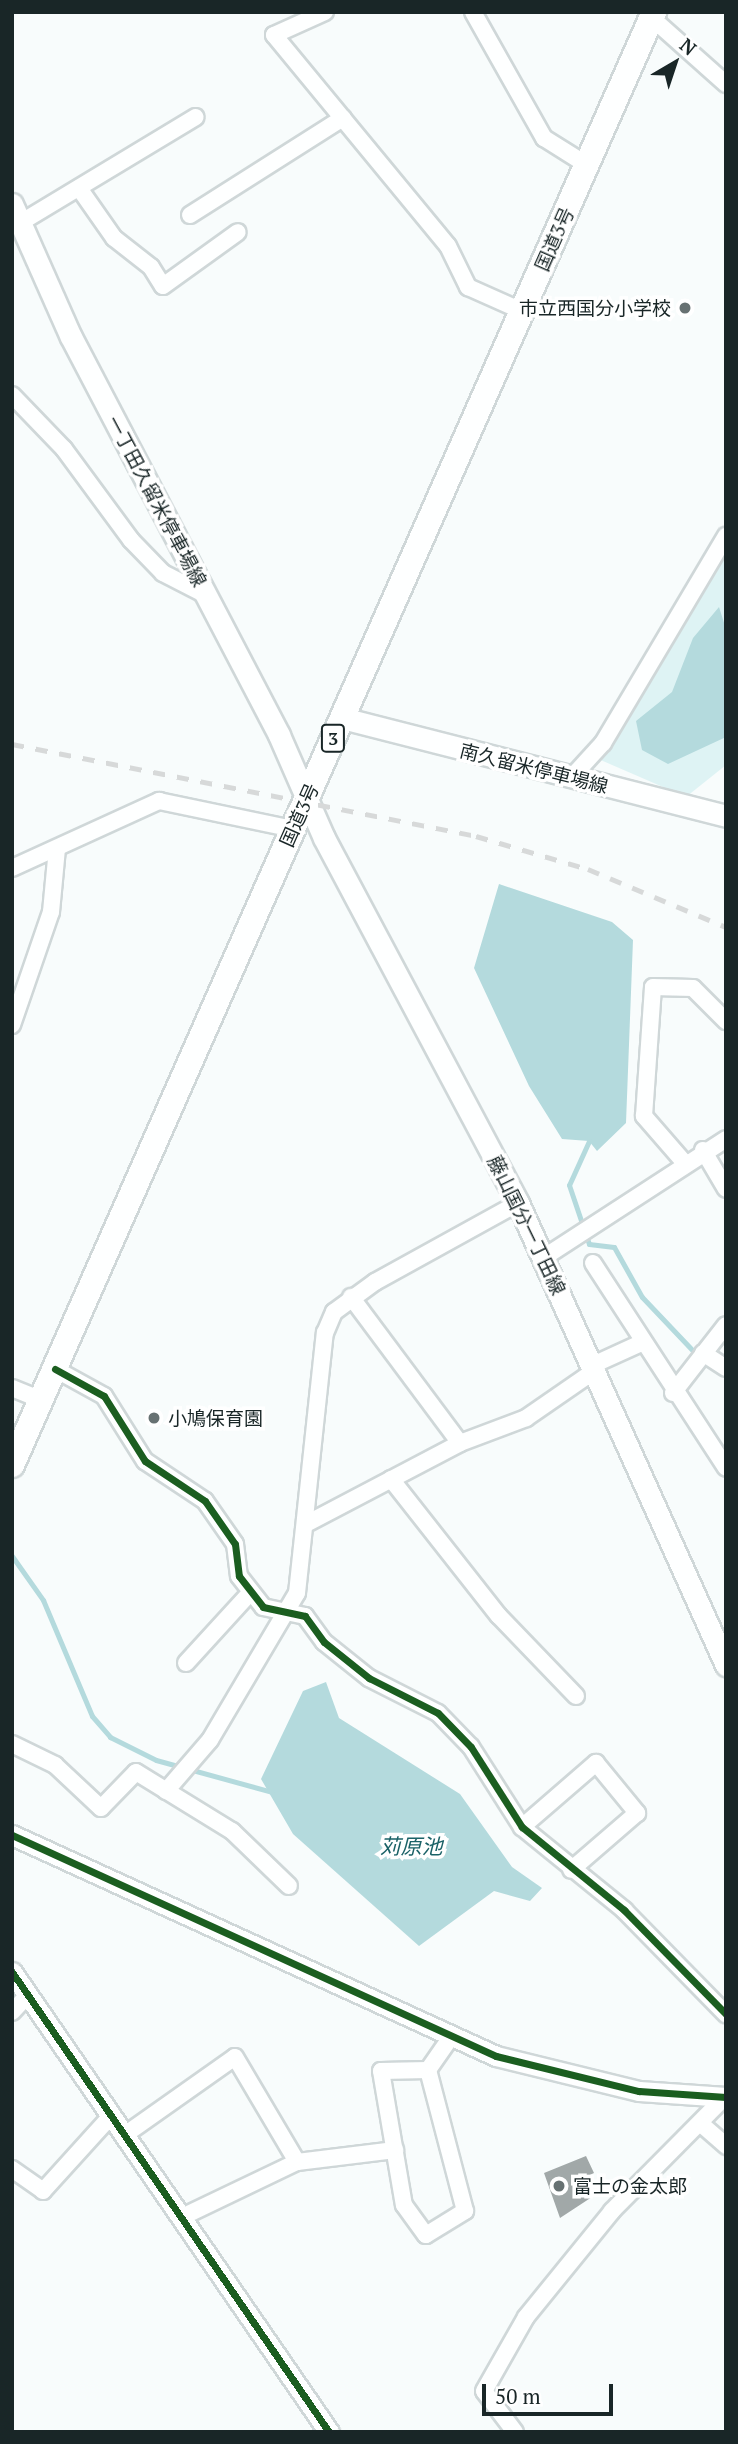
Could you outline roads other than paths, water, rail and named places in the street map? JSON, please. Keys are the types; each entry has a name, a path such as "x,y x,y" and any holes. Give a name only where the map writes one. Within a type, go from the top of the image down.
{"highway":[{"name":"国道3号","path":"12,1465 653,15"}],"main road":[{"name":"一丁田久留米停車場線","path":"16,214 71,337 308,794"},
{"name":"南久留米停車場線","path":"342,718 726,816"},
{"name":"藤山国分一丁田線","path":"308,794 324,838 518,1203 596,1367 726,1665"}],"street":[{"path":"325,12 274,35 448,246 468,287 522,311"},
{"path":"473,12 544,138 587,165"},
{"path":"653,15 726,83"},
{"path":"16,214 79,188 196,117"},
{"path":"190,215 343,118"},
{"path":"79,188 114,238 151,267 163,285 238,232"},
{"path":"12,395 64,449 139,548 163,573 206,595"},
{"path":"571,778 603,743 726,536"},
{"path":"12,868 159,801 293,829"},
{"path":"12,1026 51,912 57,848"},
{"path":"683,1161 644,1116 653,987 693,988 726,1021"},
{"path":"543,1258 683,1161 726,1139"},
{"path":"703,1150 726,1189"},
{"path":"166,1791 210,1740 291,1610 306,1524 326,1333 334,1312 351,1297 518,1203"},
{"path":"593,1263 673,1393 726,1468"},
{"path":"351,1297 460,1443"},
{"path":"673,1393 726,1325"},
{"path":"306,1524 460,1443 526,1418 596,1367 641,1343"},
{"path":"703,1353 726,1368"},
{"path":"55,1369 104,1396 145,1461 205,1501 235,1544 239,1576 263,1607 291,1610 305,1616 324,1642 369,1678 438,1713 471,1747 522,1827 571,1870 624,1910 726,2014"},
{"path":"12,1388 42,1400"},
{"path":"391,1479 499,1616 576,1696"},
{"path":"186,1663 250,1593"},
{"path":"12,1744 55,1765 101,1808 136,1772 232,1831 289,1886"},
{"path":"522,1827 596,1763 637,1813 571,1870"},
{"path":"12,1835 451,2037 563,2076 725,2097"},
{"path":"12,1972 329,2432"},
{"path":"12,2012 28,1995"},
{"path":"428,2070 382,2070 404,2205 426,2235 465,2211 428,2070 451,2037"},
{"path":"125,2134 235,2057 297,2162"},
{"path":"515,2432 484,2391 526,2316 612,2211 725,2097"},
{"path":"12,2169 43,2191 112,2115"},
{"path":"700,2123 726,2146"},
{"path":"182,2217 297,2162 395,2150"}],"water":[{"path":"719,607 726,629 726,737 668,764 642,750 636,721 672,692 693,638"},
{"path":"499,884 612,922 633,940 626,1123 597,1151 589,1141 562,1139 529,1086 474,968"},
{"name":"苅原池","path":"326,1682 339,1718 460,1794 512,1867 542,1888 530,1901 494,1891 419,1946 293,1834 261,1779 303,1691"}],"waterway":[{"path":"589,1141 569,1185 589,1244 614,1247 642,1297 699,1357"},
{"path":"12,1556 43,1600 92,1716 110,1737 156,1760 272,1792"}],"railway":[{"path":"12,744 476,836 588,869 726,927"}],"place":[{"name":"市立西国分小学校","path":"685,308"},
{"name":"小鳩保育園","path":"154,1418"},
{"name":"富士の金太郎","path":"559,2186"}]}
